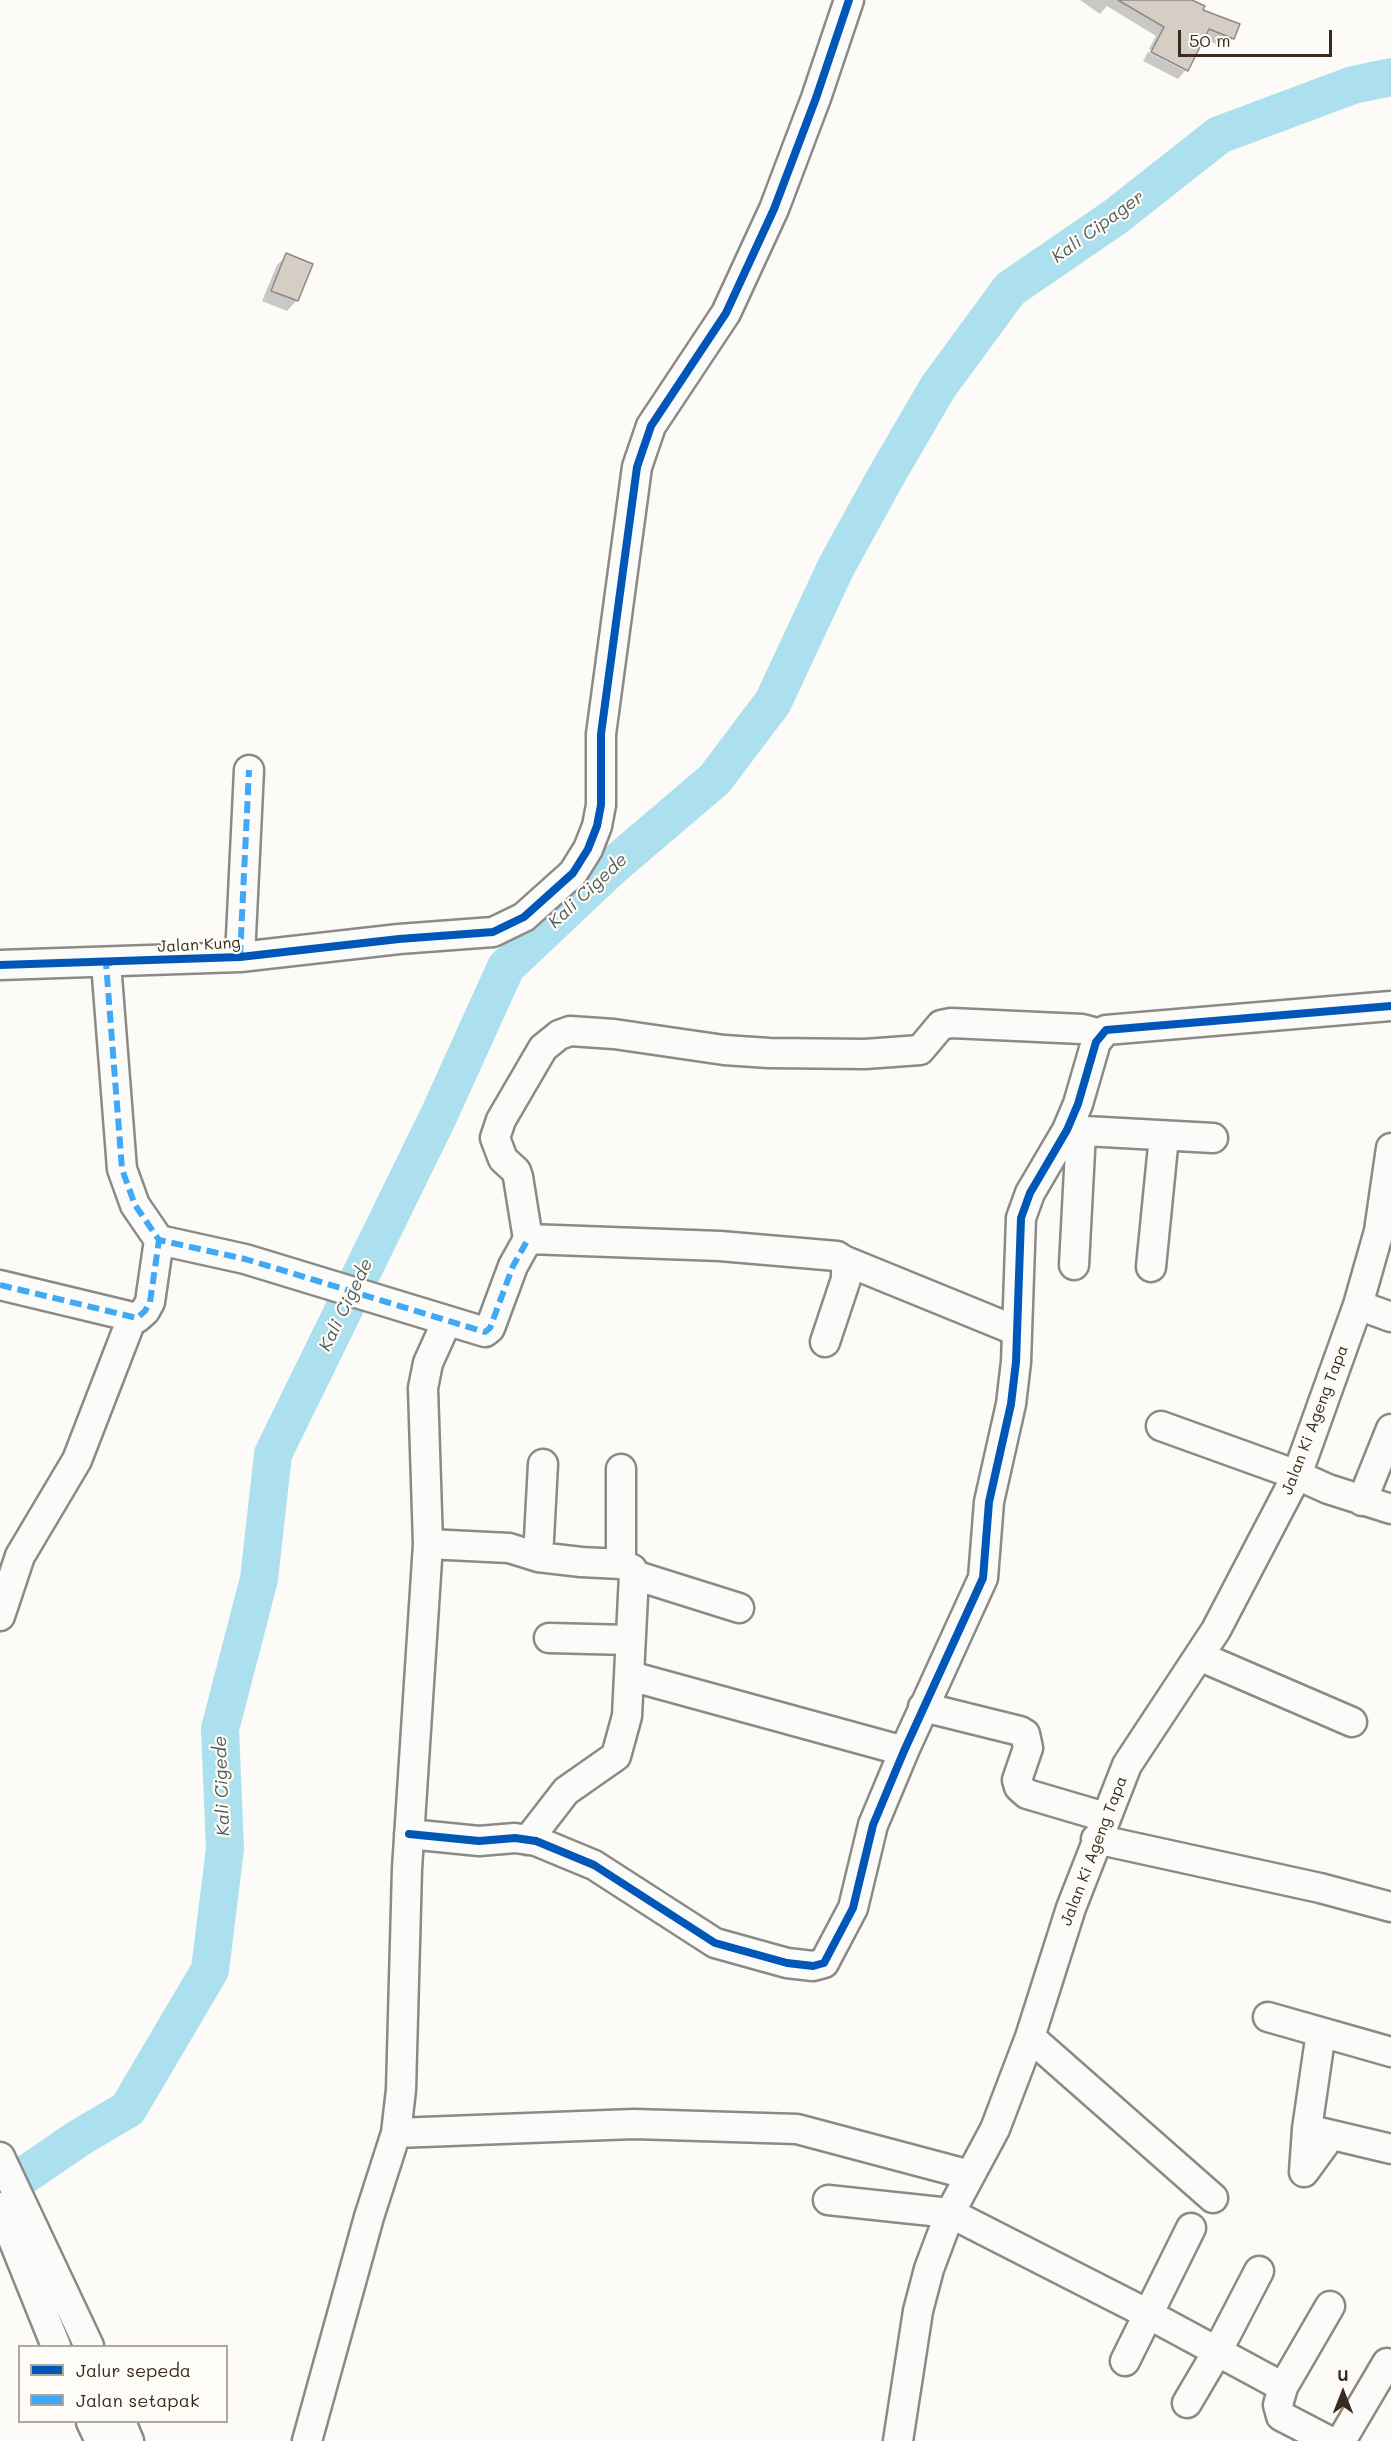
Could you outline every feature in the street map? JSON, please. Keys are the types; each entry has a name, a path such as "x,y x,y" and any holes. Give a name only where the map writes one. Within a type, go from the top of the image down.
{"street":[{"name":"Jalan Kung","path":"0,964 106,963 240,957 399,939 493,932 524,917 573,873 588,849 597,826 601,805 601,734 637,467 651,426 726,313 774,209 816,98 849,0"},
{"path":"240,957 249,770"},
{"path":"0,1616 20,1556 77,1460 132,1318 145,1311 150,1302 159,1240 135,1205 122,1169 106,963"},
{"path":"1074,1265 1074,1131 1101,1034 1106,1030 1391,1006"},
{"path":"159,1240 245,1259 327,1282 447,1321 488,1331 513,1266 528,1239 518,1177 516,1171 503,1159 495,1138 501,1120 543,1048 559,1035 570,1031 614,1034 724,1050 769,1053 865,1054 920,1050 941,1025 951,1023 1082,1029 1101,1034"},
{"path":"1074,1131 1213,1138"},
{"path":"409,1834 479,1841 515,1838 528,1840 561,1850 594,1865 715,1942 787,1963 820,1965 828,1960 853,1908 873,1825 923,1707 983,1578 989,1502 1011,1404 1017,1331 1021,1218 1030,1193 1074,1131"},
{"path":"1151,1267 1164,1136"},
{"name":"Jalan Ki Ageng Tapa","path":"898,2441 922,2291 951,2213 995,2129 1030,2037 1071,1908 1127,1765 1222,1620 1297,1475 1358,1305 1379,1231 1391,1148"},
{"path":"528,1239 720,1246 837,1256 1017,1331"},
{"path":"825,1342 846,1279 843,1260"},
{"path":"0,1285 132,1318"},
{"path":"1358,1305 1391,1317"},
{"path":"307,2441 369,2217 396,2133 400,2090 409,1834 428,1544 423,1388 428,1363 447,1321"},
{"path":"1161,1426 1362,1501 1391,1509"},
{"path":"1362,1501 1391,1429"},
{"path":"538,1557 543,1464"},
{"path":"528,1840 566,1791 616,1756 627,1716 630,1640 621,1469"},
{"path":"428,1544 509,1548 538,1557 627,1569 739,1608"},
{"path":"549,1638 630,1640"},
{"path":"1199,1656 1352,1722"},
{"path":"630,1676 904,1750"},
{"path":"923,1707 1020,1731 1024,1734 1028,1748 1017,1780 1019,1787 1027,1794 1101,1828 1391,1907"},
{"path":"1268,2017 1391,2052"},
{"path":"1321,2032 1319,2132 1391,2148"},
{"path":"1030,2037 1213,2198"},
{"path":"396,2133 634,2124 797,2129 970,2175"},
{"path":"0,2157 13,2217 56,2345"},
{"path":"828,2200 951,2213 1146,2313 1282,2387"},
{"path":"13,2217 88,2345"},
{"path":"1125,2361 1146,2313 1191,2228"},
{"path":"1187,2403 1217,2352 1259,2271"},
{"path":"1329,2441 1281,2416 1278,2404 1282,2387 1330,2306"},
{"path":"1341,2441 1387,2363"},
{"path":"92,2423 100,2441"},
{"path":"122,2423 129,2441"}],"building":[{"path":"1118,0 1192,0 1205,6 1203,10 1240,24 1234,39 1209,29 1188,71 1151,52 1164,27"},
{"path":"286,253 313,264 298,301 271,291"}],"waterway":[{"name":"Kali Cigede","path":"0,2192 79,2138 128,2109 210,1970 225,1849 220,1729 259,1579 273,1454 438,1117 506,967 613,866 715,779 773,702 836,567 885,478 938,387 1010,289 1115,217 1219,135 1353,85 1391,77"}],"marked path":[{"path":"240,957 249,770"},
{"path":"112,963 106,963 122,1169 135,1205 159,1240 245,1259 485,1332 490,1328 513,1266 528,1239"},
{"path":"0,1285 137,1318 150,1302 159,1240"}],"cycle path":[{"path":"0,965 240,957 399,939 493,932 524,917 573,873 588,849 597,826 601,805 601,734 637,467 651,426 726,313 774,209 816,98 849,0"},
{"path":"409,1834 479,1841 515,1838 536,1841 594,1865 715,1943 787,1963 813,1966 824,1963 853,1908 873,1825 983,1578 989,1502 1011,1404 1016,1362 1021,1218 1030,1193 1067,1130 1078,1104 1096,1042 1106,1030 1391,1006"}],"water label":[{"name":"Kali Cipager","path":"1098,227"}]}
